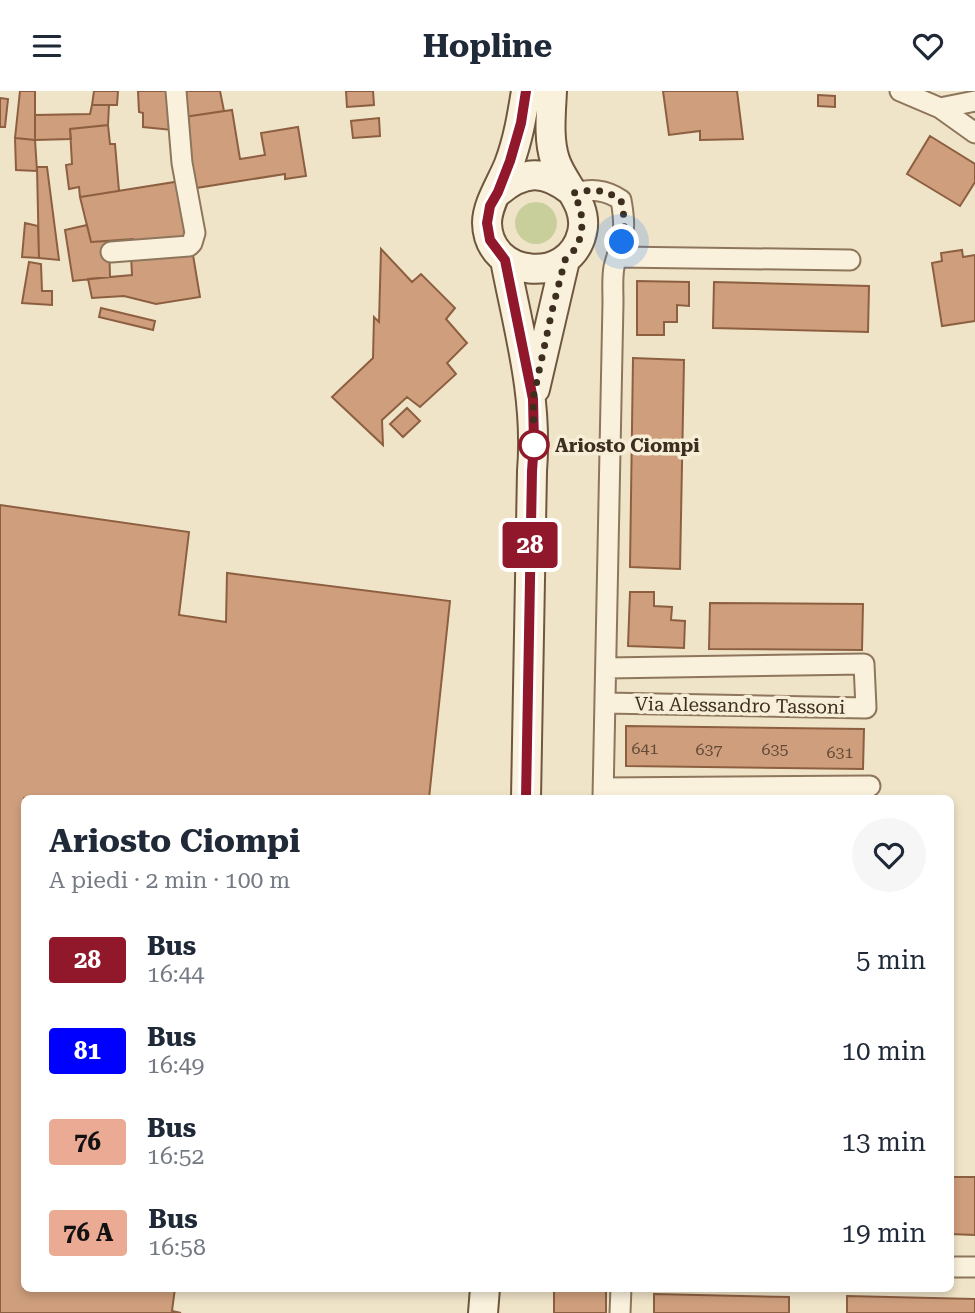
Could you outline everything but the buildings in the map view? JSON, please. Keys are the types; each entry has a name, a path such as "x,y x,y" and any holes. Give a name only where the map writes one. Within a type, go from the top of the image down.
{"street":[{"path":"111,252 189,246 192,243 195,233 182,163 176,91"},
{"path":"526,91 521,123 498,192 490,206 487,223 490,240 505,260 517,267 531,270 554,267 565,260 576,248 583,225 581,209 555,160 550,126 552,91"},
{"path":"900,91 940,109 975,133"},
{"path":"940,109 975,101"},
{"path":"498,192 511,181 542,175 557,180 571,192"},
{"name":"Via Alessandro Tassoni","path":"571,192 609,192 621,200 625,223 614,268 612,302 604,793"},
{"path":"618,257 850,260"},
{"path":"505,260 533,399 526,795"},
{"path":"533,399 565,260"},
{"name":"Via Alessandro Tassoni","path":"606,703 866,708 864,664 607,668"},
{"path":"604,793 870,786"},
{"path":"954,1267 975,1267"},
{"path":"483,1313 485,1292"},
{"path":"498,1313 500,1292"},
{"path":"620,1313 621,1292"}],"green space":[{"path":"536,202 551,208 557,223 551,238 536,244 521,238 515,223 521,208"}],"bus line":[{"name":"28","path":"526,91 521,123 510,161 490,206 487,223 490,240 505,260 533,399 526,795"}],"place":[{"name":"Ariosto Ciompi","path":"534,445"}],"route":[{"path":"534,445 533,399 552,311 565,260 576,248 582,233 581,209 573,193 589,190 609,192 621,200 625,223 622,242"}]}
